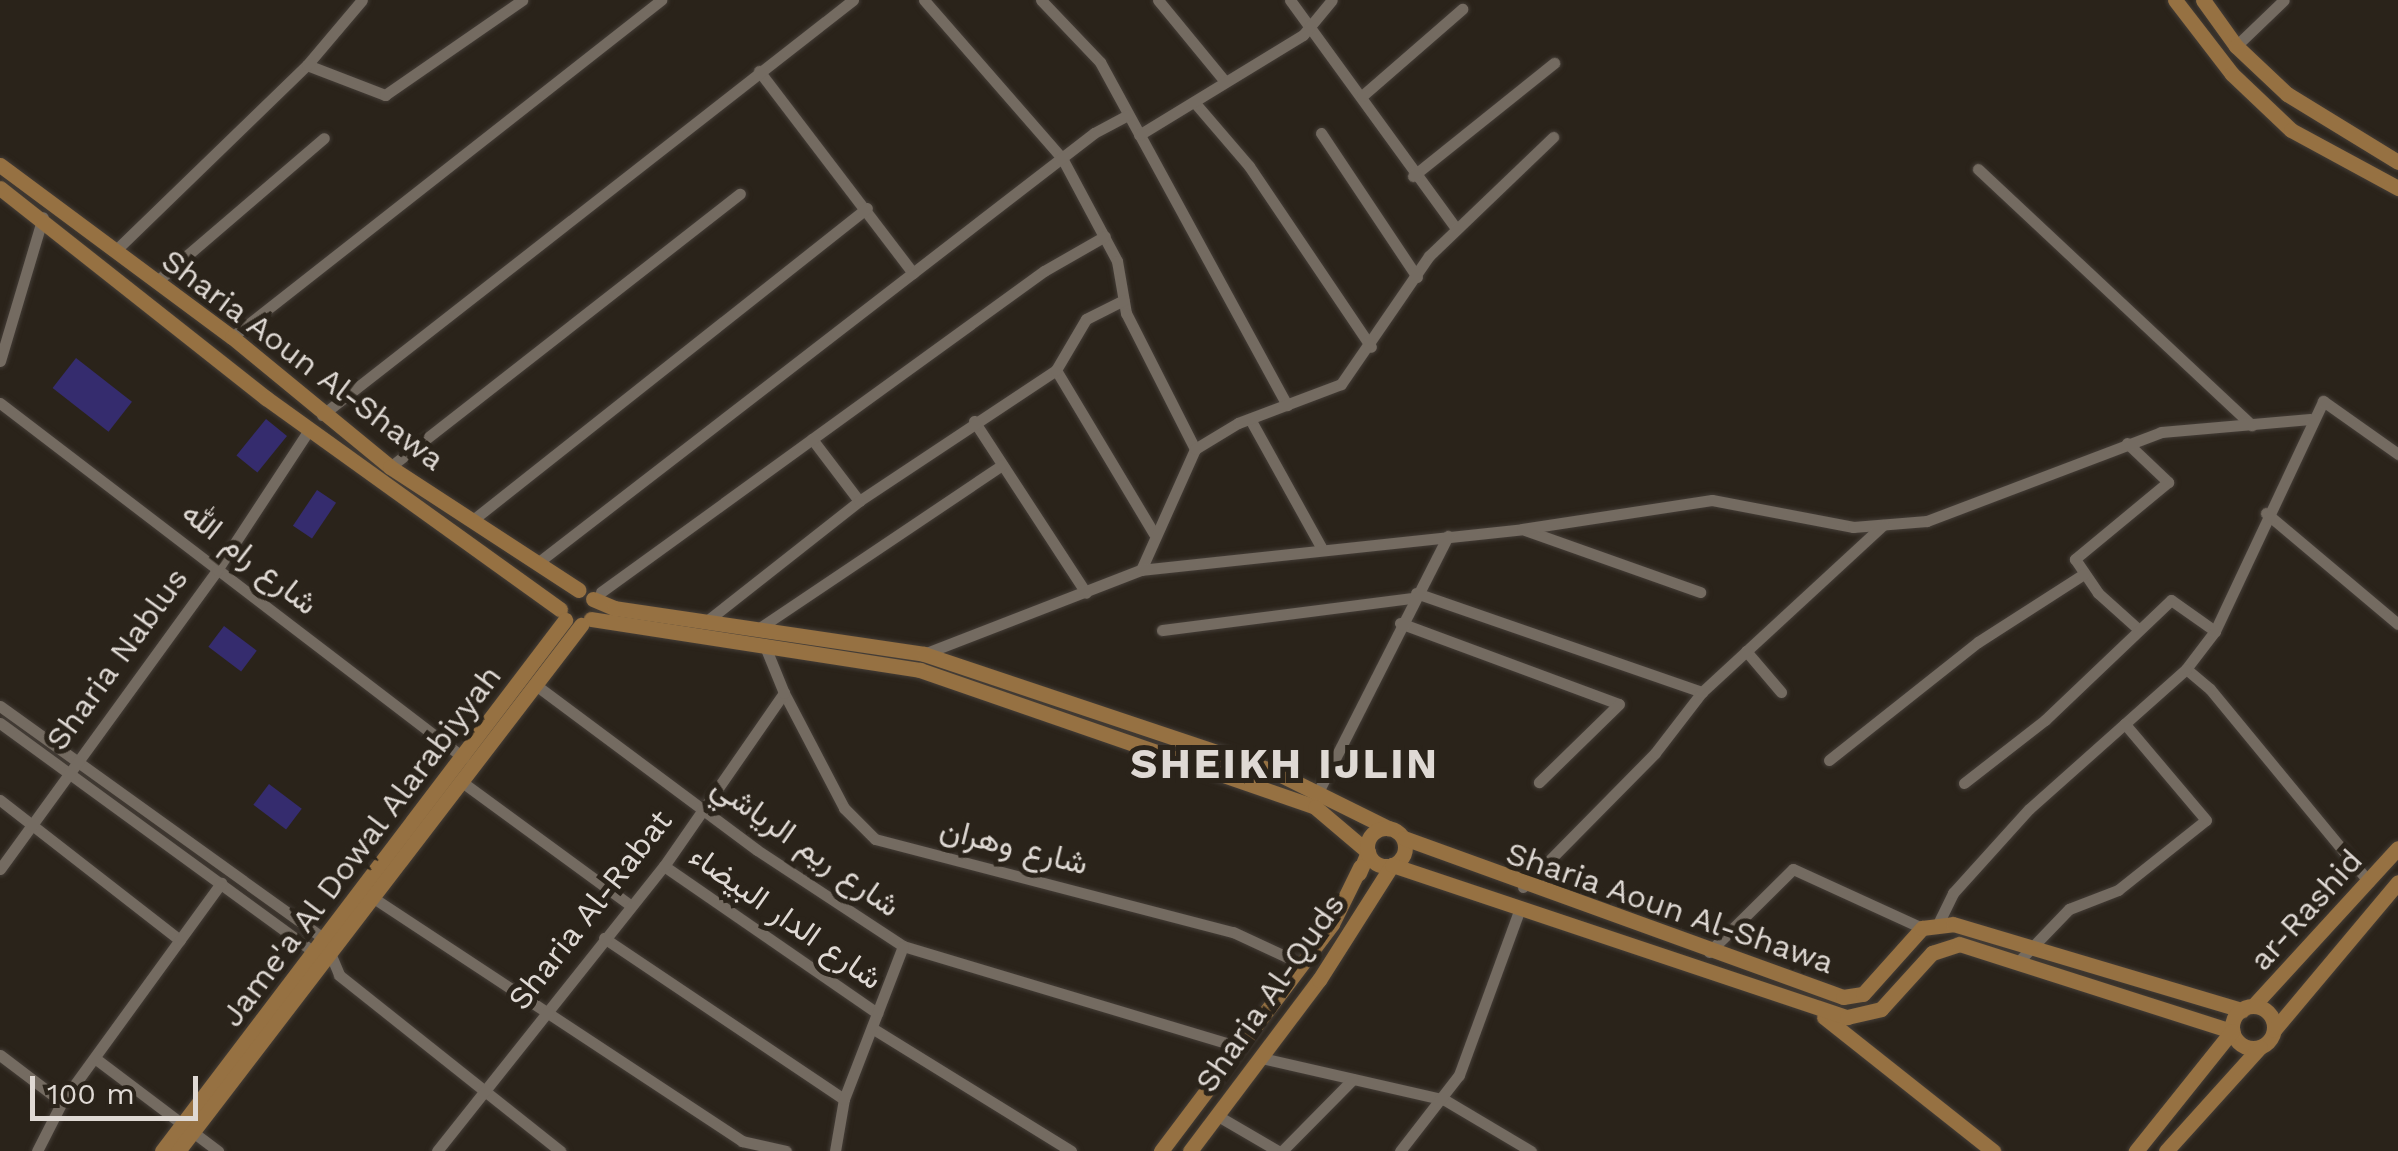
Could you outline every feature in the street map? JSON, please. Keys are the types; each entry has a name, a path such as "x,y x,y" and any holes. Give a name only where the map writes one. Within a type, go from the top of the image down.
{"main road":[{"path":"2176,0 2232,74 2290,130 2398,188"},
{"path":"2203,0 2236,46 2287,94 2398,162"},
{"name":"Sharia Aoun Al-Shawa","path":"0,165 232,336 322,415 390,467 614,608 708,620 920,670 1260,784 1315,807 1368,852"},
{"name":"Sharia Aoun Al-Shawa","path":"0,188 42,216 308,430 574,618 924,654 1320,790 1388,828"},
{"path":"574,618 568,593 591,594"},
{"path":"574,618 591,594"},
{"name":"Jame'a Al Dowal Alarabiyyah","path":"162,1151 189,1127 328,956 537,686 574,618"},
{"name":"Jame'a Al Dowal Alarabiyyah","path":"328,956 464,758 574,618"},
{"path":"1388,828 1404,838 1405,851 1392,865 1380,865 1368,852 1372,834 1388,828"},
{"name":"Sharia Al-Quds","path":"1355,838 1359,873"},
{"name":"Sharia Aoun Al-Shawa","path":"1404,838 1523,887 1708,953 1852,998 1929,927"},
{"name":"ar-Rashid","path":"2247,1008 2398,848"},
{"name":"Sharia Al-Quds","path":"1161,1151 1302,964 1368,852"},
{"name":"Sharia Aoun Al-Shawa","path":"1392,865 1417,870 1520,911 1806,1008 1858,1018 1881,1009"},
{"name":"Sharia Al-Quds","path":"1190,1151 1262,1058 1392,865"},
{"path":"1379,883 1417,870"},
{"name":"ar-Rashid","path":"2274,1030 2398,882"},
{"path":"1929,927 1953,924 2269,1013 2274,1030 2166,1151"},
{"path":"1869,1046 1868,1033 1881,1009 1944,945 2018,962 2232,1030 2242,1045 2260,1047"},
{"name":"Sharia Aoun Al-Shawa","path":"1806,1008 1869,1046 1993,1151"},
{"path":"2136,1151 2247,1008"},
{"name":"Jame'a Al Dowal Alarabiyyah","path":"178,1151 189,1127"}],"street":[{"path":"116,250 307,66 362,0"},
{"path":"307,66 385,94 522,0"},
{"path":"232,336 662,0"},
{"path":"322,415 853,0"},
{"path":"924,0 1062,158 1105,236 1124,300 1196,450"},
{"path":"1041,0 1100,62 1287,406"},
{"path":"1158,0 1223,78"},
{"path":"1290,0 1362,96 1413,176 1455,227"},
{"path":"1139,135 1195,102 1223,78 1303,35 1332,0"},
{"path":"2236,46 2284,0"},
{"path":"1362,96 1462,9"},
{"path":"1413,176 1554,63"},
{"path":"759,71 867,208 912,273"},
{"path":"1195,102 1249,166 1371,347"},
{"path":"540,561 876,308 912,273 1062,158 1128,115"},
{"path":"1320,132 1417,277"},
{"path":"1141,570 1154,534 1196,450 1250,419 1341,384 1455,227 1553,137"},
{"path":"156,282 324,138"},
{"path":"1978,169 2252,425"},
{"path":"390,467 740,194"},
{"path":"474,520 867,208"},
{"path":"0,361 42,216"},
{"path":"591,594 1044,272 1105,236"},
{"path":"708,620 860,501 974,421 1056,370 1086,319 1124,300"},
{"path":"1056,370 1154,534"},
{"path":"1708,953 1793,868 1929,927 1953,894 2029,809 2186,669 2215,630 2310,418 2324,401 2398,454"},
{"name":"شارع رام الله","path":"0,403 464,758"},
{"path":"924,654 1141,570 1522,529 1712,500 1853,527 1928,521 2161,432 2310,418"},
{"path":"1250,419 1320,548"},
{"path":"974,421 1086,593"},
{"name":"Sharia Nablus","path":"0,869 217,570 308,430"},
{"path":"812,439 860,501"},
{"path":"2127,443 2168,482 2130,519 2078,550 2075,559 2084,574 2137,628"},
{"path":"784,693 763,636 1002,465"},
{"path":"2266,513 2398,624"},
{"path":"1523,887 1655,753 1702,692 1884,524"},
{"path":"1522,529 1700,592"},
{"path":"1320,790 1400,623 1448,536"},
{"path":"1829,760 1978,642 2084,574"},
{"path":"1162,630 1414,596 1702,692"},
{"path":"1964,784 2045,720 2137,628 2171,600 2215,630"},
{"path":"1400,623 1619,704 1539,782"},
{"path":"1746,652 1780,692"},
{"path":"2186,669 2210,689 2369,882"},
{"name":"شارع ريم الرياشي","path":"537,686 703,808 903,946 1242,1048"},
{"name":"Sharia Al-Rabat","path":"436,1151 664,866 784,693"},
{"name":"شارع وهران","path":"784,693 844,808 874,839 1233,932 1302,964"},
{"path":"0,706 221,883 328,956"},
{"path":"0,723 73,765 328,956 480,1094 560,1151"},
{"path":"2018,962 2027,946 2069,910 2118,890 2206,820 2124,724"},
{"path":"462,782 630,905"},
{"path":"0,800 180,940"},
{"name":"شارع الدار البيضاء","path":"664,866 877,1013"},
{"path":"37,1151 62,1102 221,883"},
{"path":"375,899 742,1141 786,1151"},
{"path":"1400,1151 1445,1100 1520,911"},
{"path":"604,938 844,1098"},
{"path":"835,1151 844,1098 903,946"},
{"name":"شارع الدار البيضاء","path":"872,1028 1071,1151"},
{"path":"0,1055 62,1102"},
{"path":"96,1058 218,1151"},
{"path":"1262,1058 1445,1100 1516,1147 1531,1151"},
{"path":"1218,1116 1280,1151 1353,1078"}],"shaded area":[{"path":"76,358 132,402 109,432 53,388"},
{"path":"266,419 287,436 257,473 236,456"},
{"path":"317,490 336,503 312,539 293,526"},
{"path":"224,626 257,651 241,671 208,647"},
{"path":"269,784 302,809 286,829 253,805"}],"district":[{"name":"SHEIKH IJLIN","path":"1285,764"}]}
